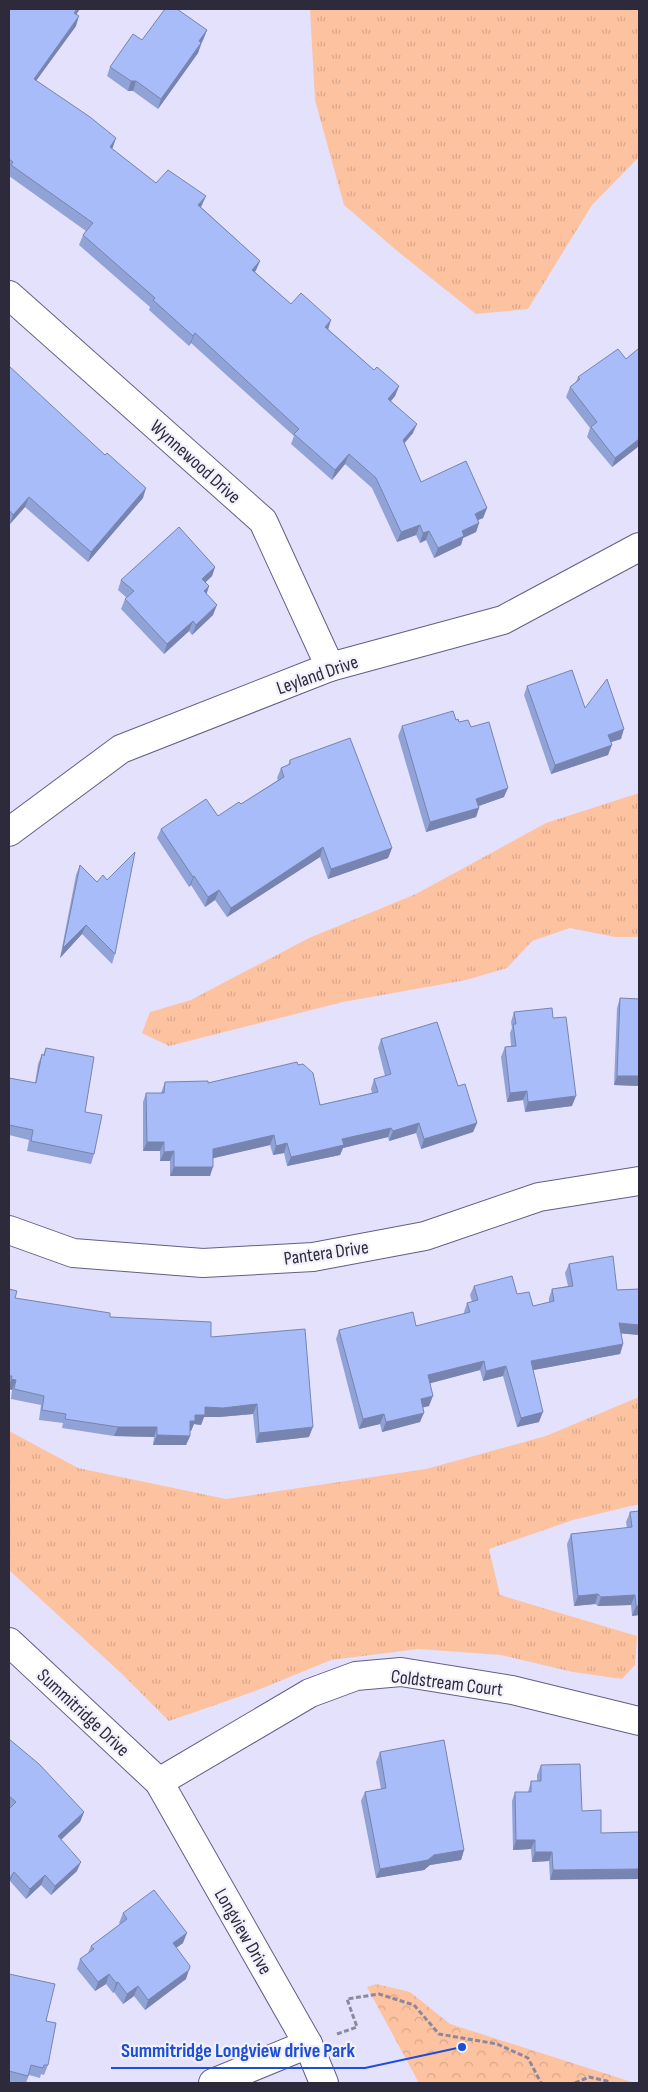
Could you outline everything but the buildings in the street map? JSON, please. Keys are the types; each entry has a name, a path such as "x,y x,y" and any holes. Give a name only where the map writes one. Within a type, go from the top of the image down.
{"street":[{"name":"Wynnewood Drive","path":"9,295 263,521 330,667"},
{"name":"Leyland Drive","path":"9,832 121,749 330,667 503,620 639,547"},
{"name":"Pantera Drive","path":"9,1230 73,1253 203,1263 313,1257 425,1236 539,1196 639,1181"},
{"name":"Summitridge Drive","path":"9,1642 159,1782"},
{"name":"Coldstream Court","path":"159,1782 310,1693 356,1676 401,1672 502,1688 639,1721"},
{"name":"Longview Drive","path":"159,1782 308,2044 324,2083"},
{"path":"213,2083 308,2044"}],"path":[{"path":"308,2044 357,2027 347,1999 379,1994 414,2005 439,2034 497,2044 528,2058 541,2083"},
{"path":"575,2083 589,2077 609,2083"}],"green space":[{"path":"310,9 639,9 639,157 592,205 528,309 476,314 396,250 344,205 315,100"},
{"path":"639,793 639,937 615,937 570,928 532,941 507,968 466,980 343,1002 169,1046 142,1033 150,1012 191,1000 309,938 416,894 546,823"},
{"path":"639,1397 639,1504 573,1520 489,1549 500,1595 637,1636 635,1665 622,1679 573,1672 501,1655 418,1649 331,1660 258,1690 169,1721 121,1673 9,1570 9,1431 78,1468 226,1499 426,1469 546,1436"},
{"path":"376,1984 410,1992 450,2024 635,2083 419,2083 367,1987"}],"place":[{"name":"Summitridge Longview drive Park","path":"462,2047"}]}
